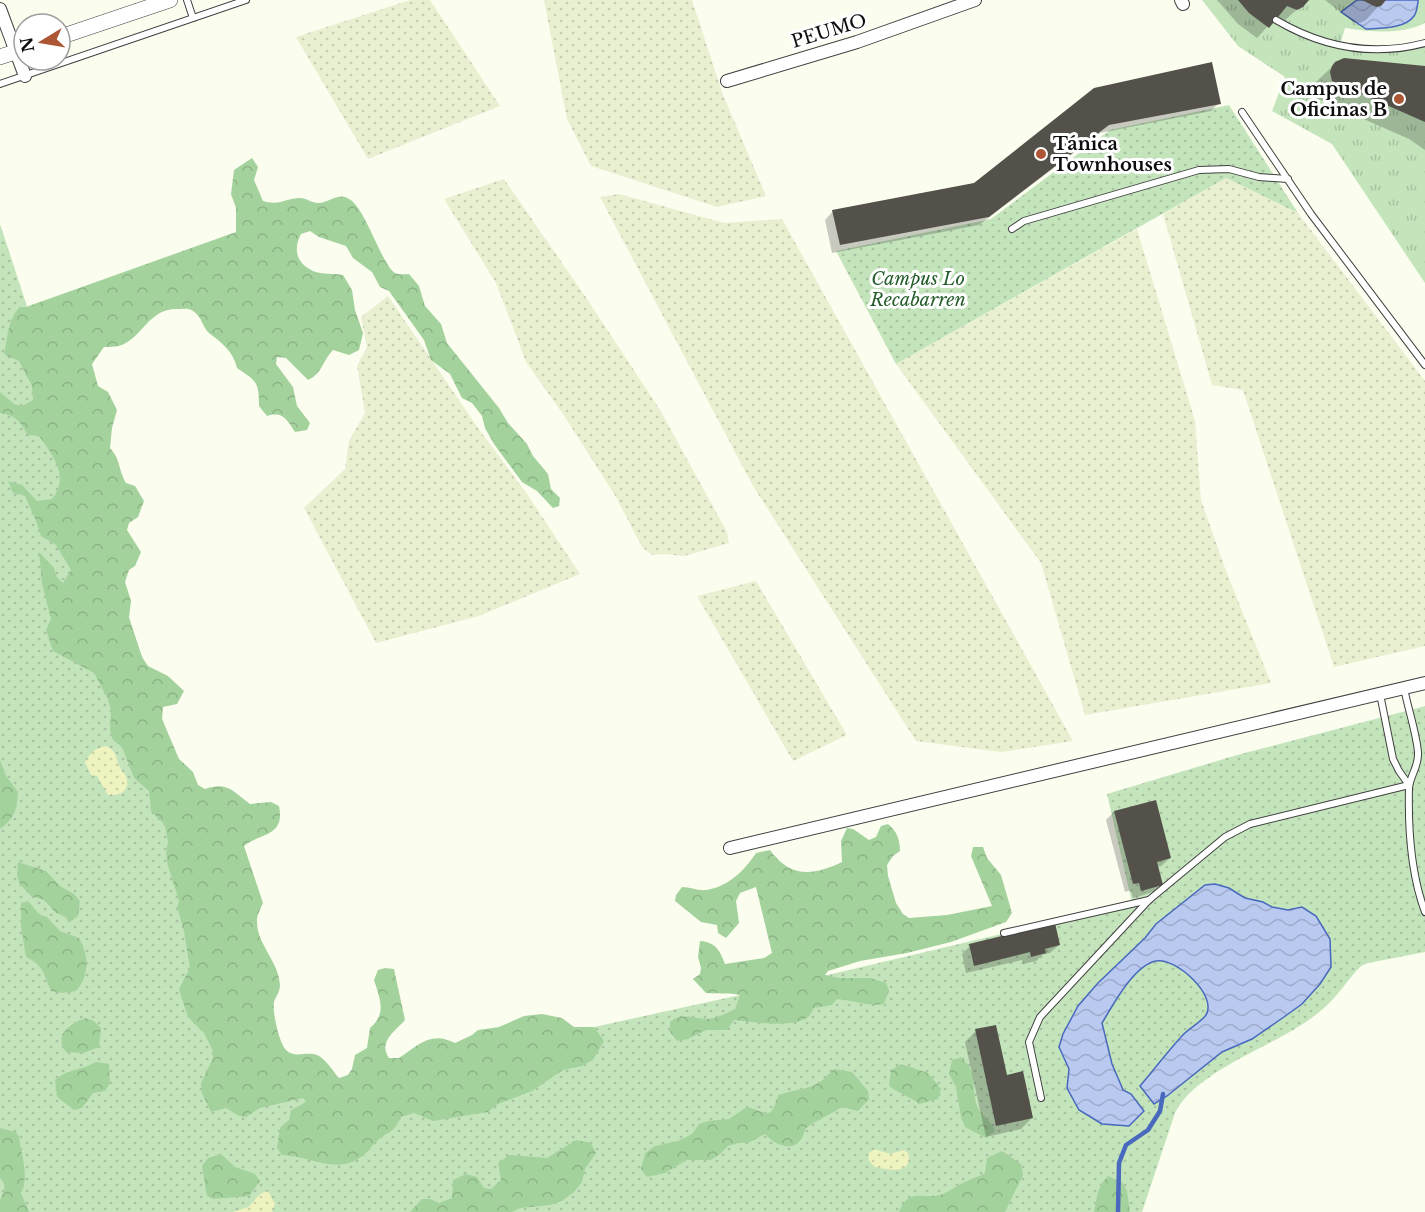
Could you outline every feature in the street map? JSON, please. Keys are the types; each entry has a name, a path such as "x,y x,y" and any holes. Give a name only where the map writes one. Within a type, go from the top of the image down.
{"street":[{"path":"72,32 170,0"},
{"name":"PEUMO","path":"726,81 857,42 975,0"},
{"path":"0,9 12,34"},
{"path":"24,72 25,76"},
{"path":"730,848 1425,683"}],"lane":[{"path":"187,0 193,18"},
{"path":"0,84 246,0"},
{"path":"1276,20 1312,38 1352,48 1392,49 1425,43"},
{"path":"1242,112 1311,214 1425,365"},
{"path":"1012,229 1024,221 1200,170 1229,169 1259,177 1288,179"},
{"path":"1404,688 1418,751 1418,766 1409,784 1411,854 1425,912"},
{"path":"1380,694 1394,759 1399,771 1409,784"},
{"path":"1041,1098 1029,1042 1040,1017 1149,900 1225,837 1250,824 1409,784"},
{"path":"1004,933 1149,900"}],"shaded area":[{"path":"410,0 430,0 500,106 368,159 296,37"},
{"path":"544,0 692,0 723,95 766,196 717,207 591,166 567,119"},
{"path":"1226,178 1298,213 1425,381 1425,646 1334,667 1243,390 1212,385 1163,214"},
{"path":"504,179 660,410 727,532 729,543 684,556 652,555 642,547 616,497 565,417 526,362 496,283 444,199"},
{"path":"619,194 724,223 782,219 1073,741 1001,752 916,741 753,486 600,197"},
{"path":"1137,229 1195,421 1201,500 1226,571 1271,683 1085,715 1041,563 896,364"},
{"path":"388,296 478,428 527,494 580,574 479,616 376,643 304,508 345,469 349,441 365,413 357,366 367,347 361,317"},
{"path":"756,581 847,735 793,761 697,596"}],"green space":[{"path":"1202,0 1425,0 1425,23 1396,31 1345,28 1340,45 1372,50 1425,43 1425,283 1332,144 1272,111 1285,77 1238,46"},
{"name":"Campus Lo Recabarren","path":"1229,105 1298,213 1226,178 896,364 836,251 991,219 1110,130"},
{"path":"252,158 258,167 254,180 263,201 274,203 300,198 318,203 343,197 352,201 390,268 397,274 409,274 419,286 425,306 441,324 447,343 499,408 508,423 527,444 533,456 548,474 551,489 560,498 559,506 553,508 537,491 522,482 494,444 485,428 482,416 472,403 462,398 450,374 431,360 424,340 389,291 380,287 372,272 353,258 346,246 319,237 310,231 301,234 297,245 300,260 307,268 317,272 343,275 352,290 355,310 363,333 359,350 349,355 333,350 319,371 308,380 286,358 277,357 276,364 293,387 297,406 310,423 307,430 295,432 287,420 281,416 267,416 259,406 255,382 237,368 230,352 207,331 196,313 190,309 161,312 122,345 104,347 92,364 98,386 108,392 117,410 110,448 126,483 135,486 144,501 138,517 129,523 127,530 141,552 135,566 129,570 125,582 131,601 129,618 142,657 148,666 168,676 184,691 177,704 163,707 162,719 179,759 193,772 198,785 205,789 224,787 234,791 250,804 271,802 279,806 279,823 275,829 244,846 263,903 257,918 260,937 279,976 280,987 274,1002 274,1012 279,1034 286,1050 293,1054 317,1055 339,1078 348,1075 355,1055 367,1048 370,1028 379,1017 381,1006 374,980 378,970 385,968 394,969 405,1020 386,1042 385,1047 389,1058 399,1058 431,1039 446,1039 455,1043 478,1030 499,1027 524,1016 542,1014 562,1018 574,1027 594,1027 604,1041 593,1060 582,1066 563,1070 532,1091 498,1104 488,1112 433,1121 414,1113 401,1117 393,1130 373,1144 357,1160 336,1165 282,1155 277,1148 280,1128 289,1120 291,1110 306,1102 303,1098 260,1108 246,1117 239,1116 226,1108 211,1112 202,1093 201,1083 213,1058 213,1051 204,1033 188,1017 179,989 190,968 184,931 177,907 179,901 168,866 165,825 151,811 149,791 134,778 122,747 113,740 108,699 94,673 53,651 46,630 51,619 42,584 39,552 54,568 57,577 63,583 71,570 56,545 41,536 25,496 13,493 8,481 22,485 37,501 52,499 60,482 59,474 54,459 39,436 28,435 17,420 10,415 0,413 0,392 14,404 22,406 33,400 32,386 19,361 4,354 10,325 19,307 26,307 236,232 236,208 231,194 234,170"},
{"path":"0,224 284,1090 594,1027 790,984 1132,903 1107,794 1237,755 1425,706 1425,952 1361,966 1329,1003 1307,1021 1202,1082 1186,1097 1175,1113 1142,1212 0,1212"},
{"path":"0,760 6,776 18,792 14,813 0,829"},
{"path":"888,824 897,836 900,851 887,865 888,876 896,903 903,914 909,918 947,915 992,906 971,856 973,847 983,847 987,858 1001,875 1012,913 1006,922 951,942 860,961 828,971 825,975 839,978 871,978 886,983 889,991 884,1004 837,999 832,1005 814,1008 803,1020 773,1024 734,1020 727,1030 706,1030 688,1039 677,1041 670,1032 670,1022 679,1017 708,1019 719,1016 735,1009 740,995 706,993 693,979 700,974 698,957 700,941 710,943 717,948 725,964 764,958 772,953 756,887 740,893 736,901 739,923 726,938 718,933 717,925 701,922 675,901 682,887 703,890 722,885 747,866 756,853 770,850 786,866 794,870 812,872 831,867 842,862 841,841 847,828 853,829 869,840 876,837 881,826"},
{"path":"18,862 46,871 60,886 74,894 80,901 78,916 70,922 64,916 56,913 44,900 31,896 20,884 17,876"},
{"path":"28,901 40,915 47,917 60,931 79,938 85,952 86,972 76,991 62,993 51,991 40,967 26,957 21,926 21,903"},
{"path":"85,1018 94,1021 101,1028 99,1047 84,1053 66,1052 62,1046 62,1035 74,1023"},
{"path":"961,1057 972,1074 977,1107 995,1131 986,1138 965,1127 961,1117 956,1087 949,1074 952,1060"},
{"path":"96,1062 109,1064 110,1083 105,1091 93,1093 82,1108 74,1110 57,1097 55,1080 65,1073"},
{"path":"901,1064 928,1073 941,1089 938,1099 919,1104 889,1086 891,1070"},
{"path":"834,1069 852,1072 868,1091 869,1099 858,1111 842,1107 813,1123 806,1129 798,1143 793,1146 778,1144 765,1134 748,1143 728,1146 711,1160 687,1160 665,1173 647,1177 641,1169 645,1153 655,1146 678,1141 692,1134 699,1124 729,1119 747,1107 770,1112 778,1095 815,1085"},
{"path":"0,1128 16,1132 19,1137 25,1173 21,1193 29,1212 0,1212 4,1184 0,1178"},
{"path":"576,1140 591,1143 596,1153 585,1169 582,1182 562,1201 550,1205 520,1208 512,1212 410,1212 422,1199 430,1199 439,1203 452,1198 453,1180 466,1174 477,1177 484,1188 491,1189 501,1180 498,1163 509,1155 547,1158"},
{"path":"1002,1151 1021,1164 1023,1175 1005,1212 899,1212 908,1199 943,1194 985,1173 987,1158"},
{"path":"221,1154 235,1167 255,1174 260,1181 249,1196 213,1199 207,1196 202,1166 208,1158"},
{"path":"1108,1176 1122,1182 1127,1191 1130,1212 1094,1212 1100,1188"}],"sand":[{"path":"106,746 114,752 127,779 126,788 118,794 108,795 97,776 91,775 85,762 94,751"},
{"path":"874,1149 890,1154 904,1150 908,1153 909,1160 904,1168 875,1167 869,1161 868,1154"},
{"path":"268,1191 275,1204 272,1212 233,1212 248,1207 259,1195"}],"water":[{"path":"1357,0 1418,0 1418,2 1415,14 1405,23 1392,27 1366,29 1341,12"},
{"path":"1215,884 1272,907 1288,910 1302,907 1316,916 1330,939 1331,967 1320,984 1302,1004 1252,1039 1222,1052 1154,1104 1140,1086 1182,1036 1201,1021 1208,1007 1200,988 1183,971 1164,961 1148,964 1132,978 1102,1023 1112,1064 1123,1090 1131,1094 1144,1111 1129,1126 1102,1124 1079,1110 1067,1088 1069,1069 1059,1047 1063,1034 1078,1006 1156,924 1205,885"}],"building":[{"path":"1238,0 1309,0 1297,10 1287,6 1269,28 1249,13"},
{"path":"1362,0 1386,0 1381,6 1376,7"},
{"name":"Campus de Oficinas B","path":"1344,58 1425,66 1425,122 1332,81 1330,72 1332,66"},
{"name":"Tánica Townhouses","path":"1212,62 1221,104 1109,125 989,217 840,245 832,210 974,183 1094,88"},
{"path":"1156,800 1171,858 1157,862 1163,885 1141,891 1139,883 1133,884 1114,811"},
{"path":"1055,923 1060,945 1045,949 1046,953 1031,957 1030,952 974,966 969,944"},
{"path":"996,1025 1007,1075 1023,1071 1033,1118 996,1126 975,1029"}],"waterway":[{"path":"1118,1212 1119,1163 1126,1145 1148,1130 1160,1111 1163,1094"}],"place":[{"name":"Campus de Oficinas B","path":"1399,99"},
{"name":"Tánica Townhouses","path":"1041,154"}]}
